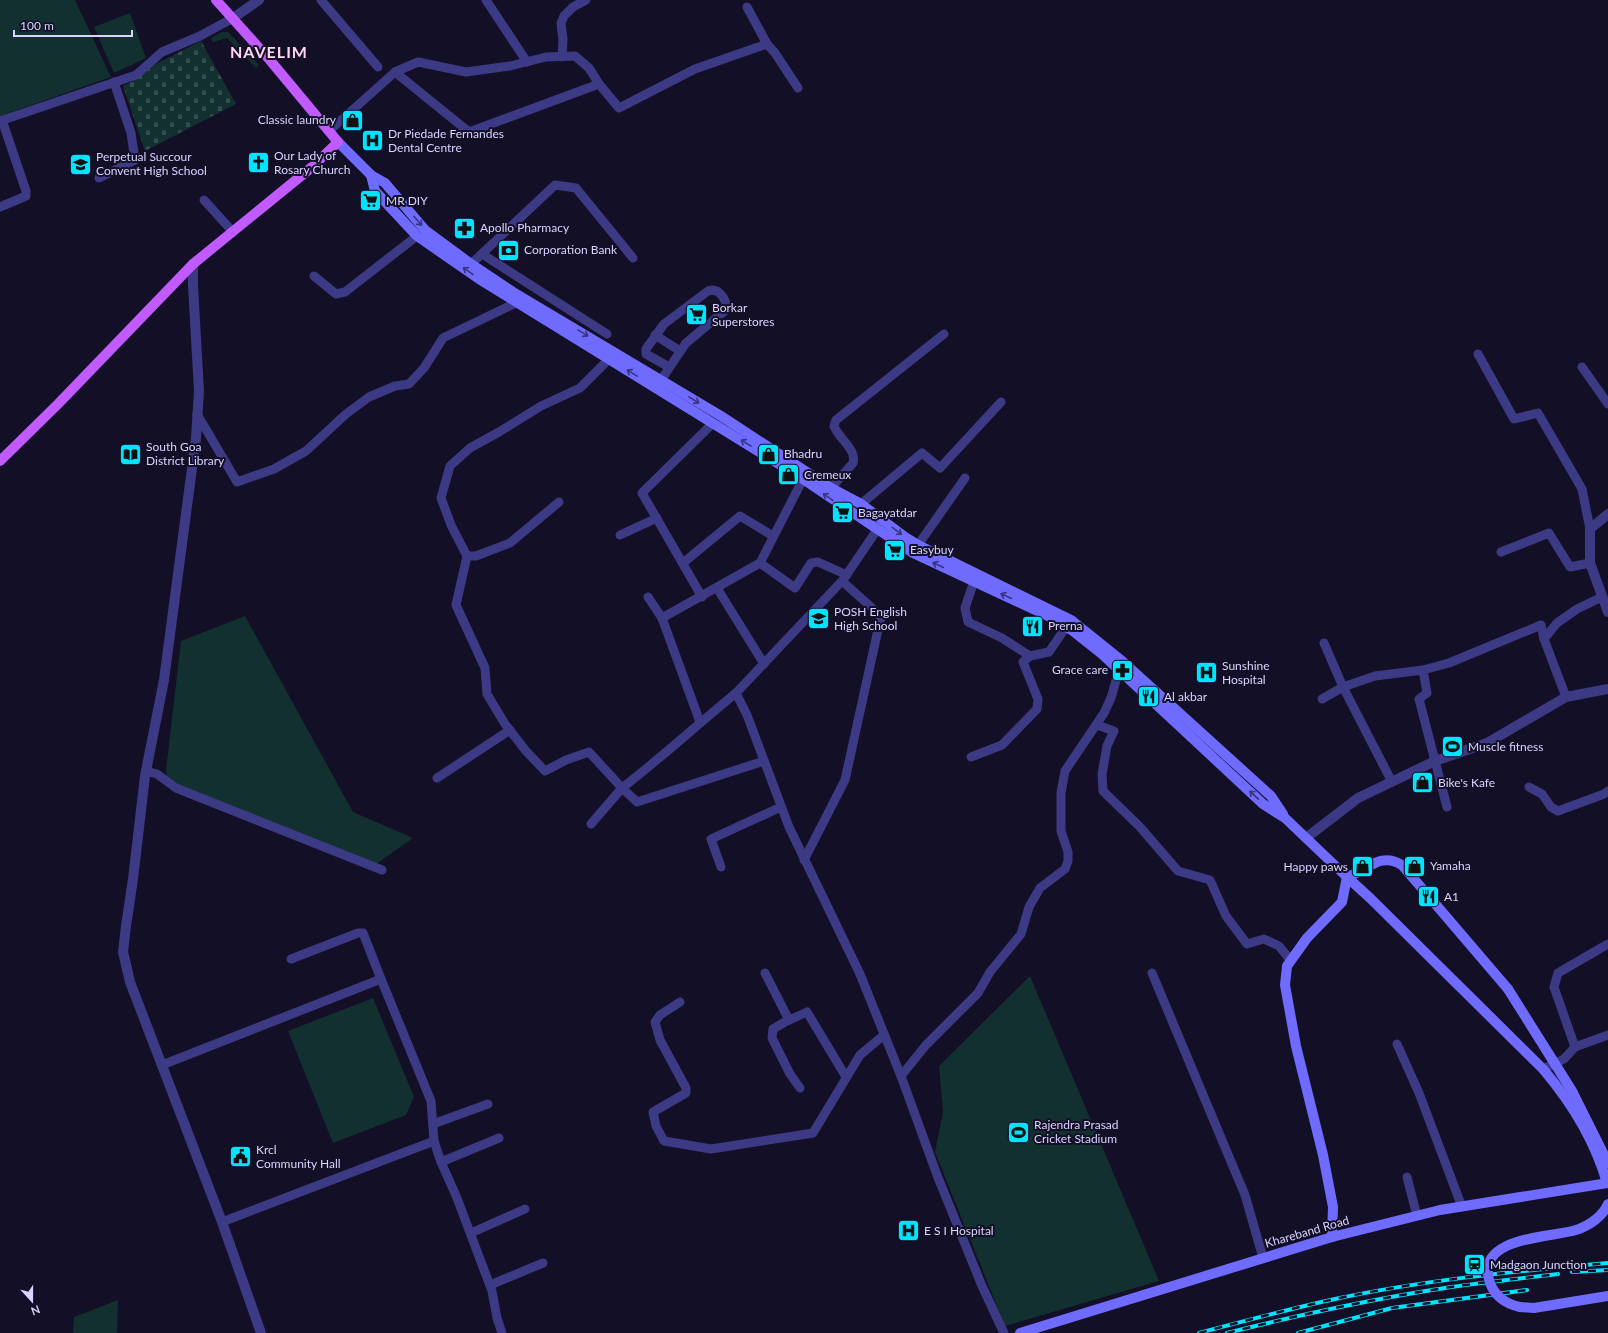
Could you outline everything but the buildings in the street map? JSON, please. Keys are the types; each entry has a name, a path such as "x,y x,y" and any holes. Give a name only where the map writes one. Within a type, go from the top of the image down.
{"main road":[{"path":"216,0 269,59 338,142 371,175 384,183 425,230 520,300 609,359 721,416 831,488 861,504 918,545 1071,620 1117,657 1168,710"},
{"path":"0,461 58,404 193,264 312,167 338,142"},
{"path":"371,175 375,191 417,236 479,279 520,300 636,365 658,384 714,423 803,479 912,554 1046,615 1066,627 1102,654 1119,670 1271,796 1285,818 1370,898 1544,1069 1583,1125 1602,1164 1608,1183"},
{"path":"1347,877 1354,875 1378,861 1386,859 1395,861 1402,865 1508,989 1572,1091 1608,1163"},
{"path":"1332,1237 1332,1207 1324,1163 1296,1046 1285,985 1287,966 1291,960 1307,938 1342,902 1347,877"},
{"name":"Khareband Road","path":"1020,1333 1332,1237 1462,1207 1608,1183"},
{"path":"1608,1204 1599,1216 1578,1230 1523,1239 1504,1247 1492,1260 1489,1267 1489,1278 1495,1292 1501,1299 1520,1307 1534,1308 1608,1296"}],"street":[{"path":"0,207 26,196 26,191 1,120 136,75 162,52 200,36 233,18 259,0"},
{"path":"321,0 378,67"},
{"path":"486,0 527,62"},
{"path":"562,57 563,40 560,23 564,16 573,7 586,0"},
{"path":"747,7 767,44 775,53 798,88"},
{"path":"329,131 395,72 418,62 466,72 510,66 546,57 575,56 589,68 599,84 619,108 695,69 767,44"},
{"path":"395,72 469,132 599,84"},
{"path":"99,178 135,160 131,134 114,82"},
{"path":"471,264 555,185 576,188 633,258"},
{"path":"204,200 233,232"},
{"path":"314,276 336,294 345,292 417,236"},
{"path":"482,254 607,334"},
{"path":"193,264 198,391 196,438 164,680 146,771 123,952 130,982 222,1222 261,1333"},
{"path":"636,365 655,335 664,324 708,291 713,289 717,290 724,300 727,309 686,343 658,384"},
{"path":"197,414 237,482 274,469 306,450 369,397 395,386 409,384 424,368 443,338 520,300"},
{"path":"831,488 853,463 855,457 836,431 834,426 836,420 944,334"},
{"path":"655,335 680,351"},
{"path":"645,352 669,367"},
{"path":"1478,354 1514,419 1538,413 1582,489 1590,529 1590,563 1608,612"},
{"path":"609,359 580,388 541,406 470,448 450,466 441,498 451,525 467,556 456,604 485,668 487,694 510,730 526,751 545,771 566,760 589,752 637,802 764,761"},
{"path":"1582,367 1608,404"},
{"path":"861,504 922,453 940,468 1001,402"},
{"path":"702,597 642,493 714,423"},
{"path":"918,545 965,478"},
{"path":"662,618 702,597 760,563 803,479"},
{"path":"467,556 476,556 510,543 558,502"},
{"path":"1590,529 1608,514"},
{"path":"683,563 740,516 774,536"},
{"path":"620,535 657,518"},
{"path":"591,824 622,788 647,769 700,722 736,693 764,664 844,578 883,521"},
{"path":"1501,552 1549,533 1570,567 1590,563"},
{"path":"760,563 795,588 811,563 818,562 844,578 881,616 845,780 804,860"},
{"path":"974,582 965,608 968,622 1002,638 1030,656"},
{"path":"717,588 764,664"},
{"path":"648,597 662,618 700,722"},
{"path":"1544,639 1557,622 1577,609 1602,597"},
{"path":"1322,699 1343,686 1375,676 1423,670 1449,663 1541,625 1544,639 1566,697"},
{"path":"971,757 1002,745 1037,709 1038,699 1023,662 1030,656 1049,652 1066,627"},
{"path":"1324,644 1343,686 1392,782"},
{"path":"901,1076 926,1045 978,993 990,972 1021,934 1029,907 1040,888 1065,869 1068,861 1068,852 1061,831 1061,793 1065,771 1097,725 1111,698 1119,670"},
{"path":"1423,670 1427,693 1419,699 1447,806"},
{"path":"1306,838 1358,798 1435,761 1487,743 1566,697 1608,689"},
{"path":"736,693 746,715 781,807 804,860 860,974 901,1076 937,1176 982,1286 1004,1333"},
{"path":"1097,725 1114,731 1107,746 1102,774 1103,791 1140,827 1178,871 1210,880 1226,916 1247,944 1264,939 1278,946 1291,960"},
{"path":"437,778 510,730"},
{"path":"146,771 157,774 176,788 382,870"},
{"path":"1529,787 1542,794 1551,807 1558,811 1604,794 1608,791"},
{"path":"720,867 711,839 781,807"},
{"path":"291,959 358,933 363,933 431,1101 434,1141 490,1284 497,1318 502,1333"},
{"path":"1575,1047 1554,987 1558,973 1608,944"},
{"path":"765,973 790,1020"},
{"path":"1152,973 1246,1195 1263,1258"},
{"path":"162,1065 381,979"},
{"path":"680,1002 660,1015 656,1022 657,1031 686,1088 686,1093 652,1112 656,1126 664,1141 711,1149 814,1133 860,1055 884,1034"},
{"path":"800,1088 790,1074 772,1038 773,1029 807,1012 846,1078"},
{"path":"1544,1069 1564,1059 1575,1047 1608,1035"},
{"path":"1397,1044 1419,1093 1462,1207"},
{"path":"433,1124 488,1104"},
{"path":"441,1162 498,1138"},
{"path":"222,1222 434,1141"},
{"path":"1407,1177 1418,1216"},
{"path":"471,1233 525,1209"},
{"path":"490,1284 543,1263"}],"green space":[{"path":"0,0 75,0 111,77 0,116"},
{"path":"130,13 146,58 114,73 94,27"},
{"path":"222,32 228,32 259,65 256,68 227,38 213,42 211,38"},
{"path":"201,41 236,104 145,151 123,86 137,79 152,66"},
{"path":"245,616 353,812 413,838 376,864 167,783 166,770 181,641"},
{"name":"Rajendra Prasad Cricket Stadium","path":"1030,976 1159,1281 1005,1326 935,1152 943,1112 939,1066"},
{"path":"373,998 414,1097 406,1115 333,1143 288,1031"},
{"path":"118,1300 117,1333 73,1333 74,1317"}],"railway":[{"path":"1199,1333 1318,1303 1402,1286 1505,1273 1608,1263"},
{"path":"1572,1272 1608,1270"},
{"path":"1227,1333 1329,1309 1406,1294 1464,1285 1558,1274"},
{"path":"1298,1333 1392,1308 1527,1290"}],"place":[{"name":"Classic laundry","path":"352,120"},
{"name":"Dr Piedade Fernandes Dental Centre","path":"372,141"},
{"name":"Our Lady of Rosary Church","path":"259,163"},
{"name":"Perpetual Succour Convent High School","path":"81,164"},
{"name":"MR DIY","path":"371,201"},
{"name":"Apollo Pharmacy","path":"465,228"},
{"name":"Corporation Bank","path":"508,250"},
{"name":"Borkar Superstores","path":"697,315"},
{"name":"South Goa District Library","path":"131,454"},
{"name":"Bhadru","path":"769,454"},
{"name":"Cremeux","path":"789,475"},
{"name":"Bagayatdar","path":"843,513"},
{"name":"Easybuy","path":"895,550"},
{"name":"POSH English High School","path":"818,619"},
{"name":"Prerna","path":"1033,626"},
{"name":"Grace care","path":"1123,670"},
{"name":"Sunshine Hospital","path":"1206,673"},
{"name":"Al akbar","path":"1148,697"},
{"name":"Muscle fitness","path":"1453,747"},
{"name":"Bike's Kafe","path":"1422,783"},
{"name":"Yamaha","path":"1414,866"},
{"name":"Happy paws","path":"1363,867"},
{"name":"A1","path":"1428,897"},
{"name":"Rajendra Prasad Cricket Stadium","path":"1018,1132"},
{"name":"Krcl Community Hall","path":"241,1157"},
{"name":"E S I Hospital","path":"908,1231"},
{"name":"Madgaon Junction","path":"1475,1265"}],"district":[{"name":"NAVELIM","path":"269,52"}]}
